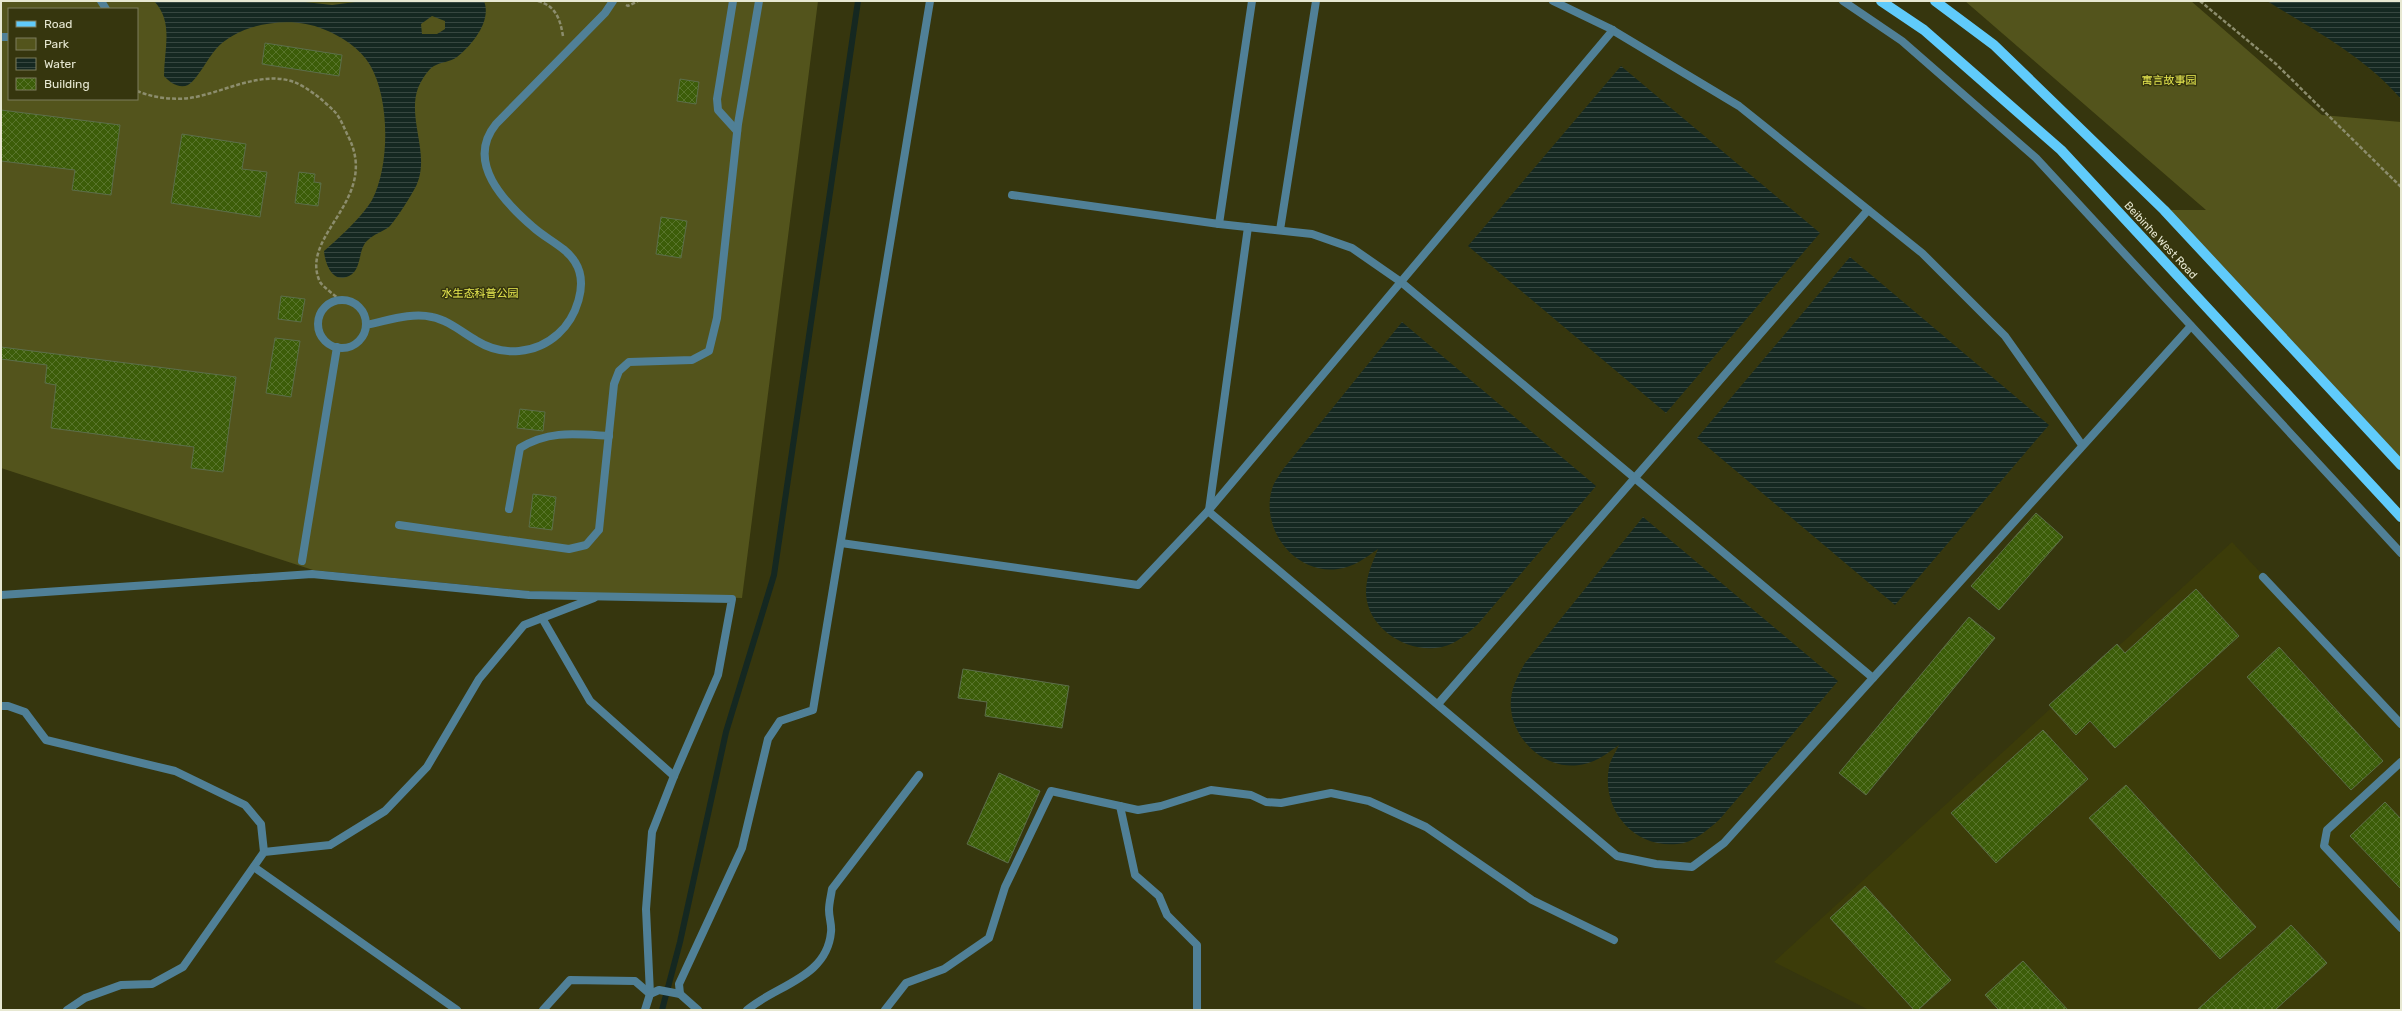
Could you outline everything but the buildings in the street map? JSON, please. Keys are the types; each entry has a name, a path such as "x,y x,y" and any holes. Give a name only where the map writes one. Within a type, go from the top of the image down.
{"main road":[{"name":"Beibinhe West Road","path":"1881,1 1924,30 2061,150 2401,517"},
{"name":"Beibinhe West Road","path":"1935,1 1994,46 2164,210 2401,466"}],"street":[{"path":"366,325 413,316 433,317 463,331 487,346 510,352 528,351 546,343 564,329 570,321 578,300 580,288 579,271 575,262 533,227 497,190 484,162 484,146 489,133 496,124 605,13 613,1"},
{"path":"732,1 717,99 718,110 737,131"},
{"path":"399,525 569,549 586,545 599,530 614,384 619,372 629,362 692,360 709,351 717,318 737,131 759,1"},
{"path":"680,994 679,984 742,848 768,739 780,721 813,710 930,1"},
{"path":"1219,224 1252,1"},
{"path":"1280,230 1316,1"},
{"path":"1554,1 1613,30 1738,106 1922,253 2005,336 2082,445"},
{"path":"1843,1 1902,42 2036,158 2401,553"},
{"path":"841,543 1138,585 1208,511 1613,30"},
{"path":"1012,195 1219,224 1312,234 1352,248 1401,282 1873,678"},
{"path":"1438,704 1868,210"},
{"path":"1208,511 1248,227"},
{"path":"340,300 352,302 361,309 366,325 360,340 354,345 337,347 324,339 319,326 319,318 327,306 340,300"},
{"path":"1208,511 1617,856 1656,864 1692,867 1724,842 2082,445 2192,326"},
{"path":"302,561 337,347"},
{"path":"509,509 520,448 532,440 558,434 609,436"},
{"path":"1,595 312,574 529,595 732,599 718,675 674,776 652,832 646,909 650,994 646,1010"},
{"path":"2263,577 2401,724"},
{"path":"264,852 330,845 385,811 426,767 480,678 524,625 599,596"},
{"path":"542,618 590,701 674,776"},
{"path":"1,706 8,706 25,712 46,740 175,771 245,805 261,824 264,852 183,967 152,984 121,984 84,998 67,1010"},
{"path":"2401,762 2327,830 2324,846 2401,928"},
{"path":"747,1010 793,983 816,966 827,949 831,931 829,911 832,889 918,775"},
{"path":"885,1010 906,983 944,969 989,938 1005,887 1051,791 1138,810 1161,806 1211,790 1251,795 1266,802 1282,803 1331,793 1369,801 1426,827 1532,900 1614,940"},
{"path":"1120,806 1135,875 1159,896 1167,915 1197,945 1197,1010"},
{"path":"254,867 457,1010"},
{"path":"543,1010 570,980 635,981 650,994"},
{"path":"650,994 659,990 680,994 698,1010"}],"path":[{"path":"538,1 552,7 557,14 561,23 566,52"},
{"path":"2200,1 2276,64 2401,187"},
{"path":"138,91 167,98 190,98 248,82 268,80 294,82 335,111 351,142 356,171 351,195 317,254 317,271 321,283 340,300"}],"shaded area":[{"path":"2232,542 2401,724 2401,1010 1869,1010 1774,962"}],"green space":[{"name":"水生态科普公园","path":"1,1 818,1 742,598 528,591 313,570 1,468"},
{"name":"寓言故事园","path":"1965,1 2191,1 2322,115 2401,122 2401,465 2164,210 2206,210"}],"water":[{"path":"154,1 296,1 332,5 363,1 484,1 486,9 483,24 469,46 457,57 429,70 419,85 415,100 416,124 421,160 417,184 396,219 389,227 368,240 362,248 356,269 349,276 343,278 338,277 330,271 324,251 350,227 368,206 378,186 382,169 385,151 384,114 377,79 366,59 350,43 323,29 296,23 281,22 266,24 238,33 226,40 216,49 192,82 188,85 181,86 171,83 164,76 166,27 160,9","holes":["432,16 445,21 445,29 437,34 422,34 421,24"]},
{"path":"2267,1 2401,1 2401,99 2387,84 2355,57"},
{"path":"1621,66 1820,233 1666,413 1468,246"},
{"path":"1850,257 2049,425 1895,605 1697,438"},
{"path":"1402,322 1596,486 1477,625 1453,643 1447,646 1435,648 1423,648 1400,641 1380,626 1373,616 1368,605 1366,587 1370,570 1378,549 1359,562 1344,568 1322,569 1308,565 1295,557 1284,546 1276,533 1271,519 1270,504 1272,489 1277,478"},
{"path":"1643,517 1838,681 1719,820 1694,839 1677,844 1661,844 1647,840 1634,832 1624,823 1615,811 1610,797 1608,783 1609,767 1619,745 1600,758 1585,764 1567,765 1555,763 1534,751 1525,742 1513,721 1511,709 1512,691 1525,663"}],"waterway":[{"path":"662,1010 680,942 726,732 774,575 858,1"}]}
